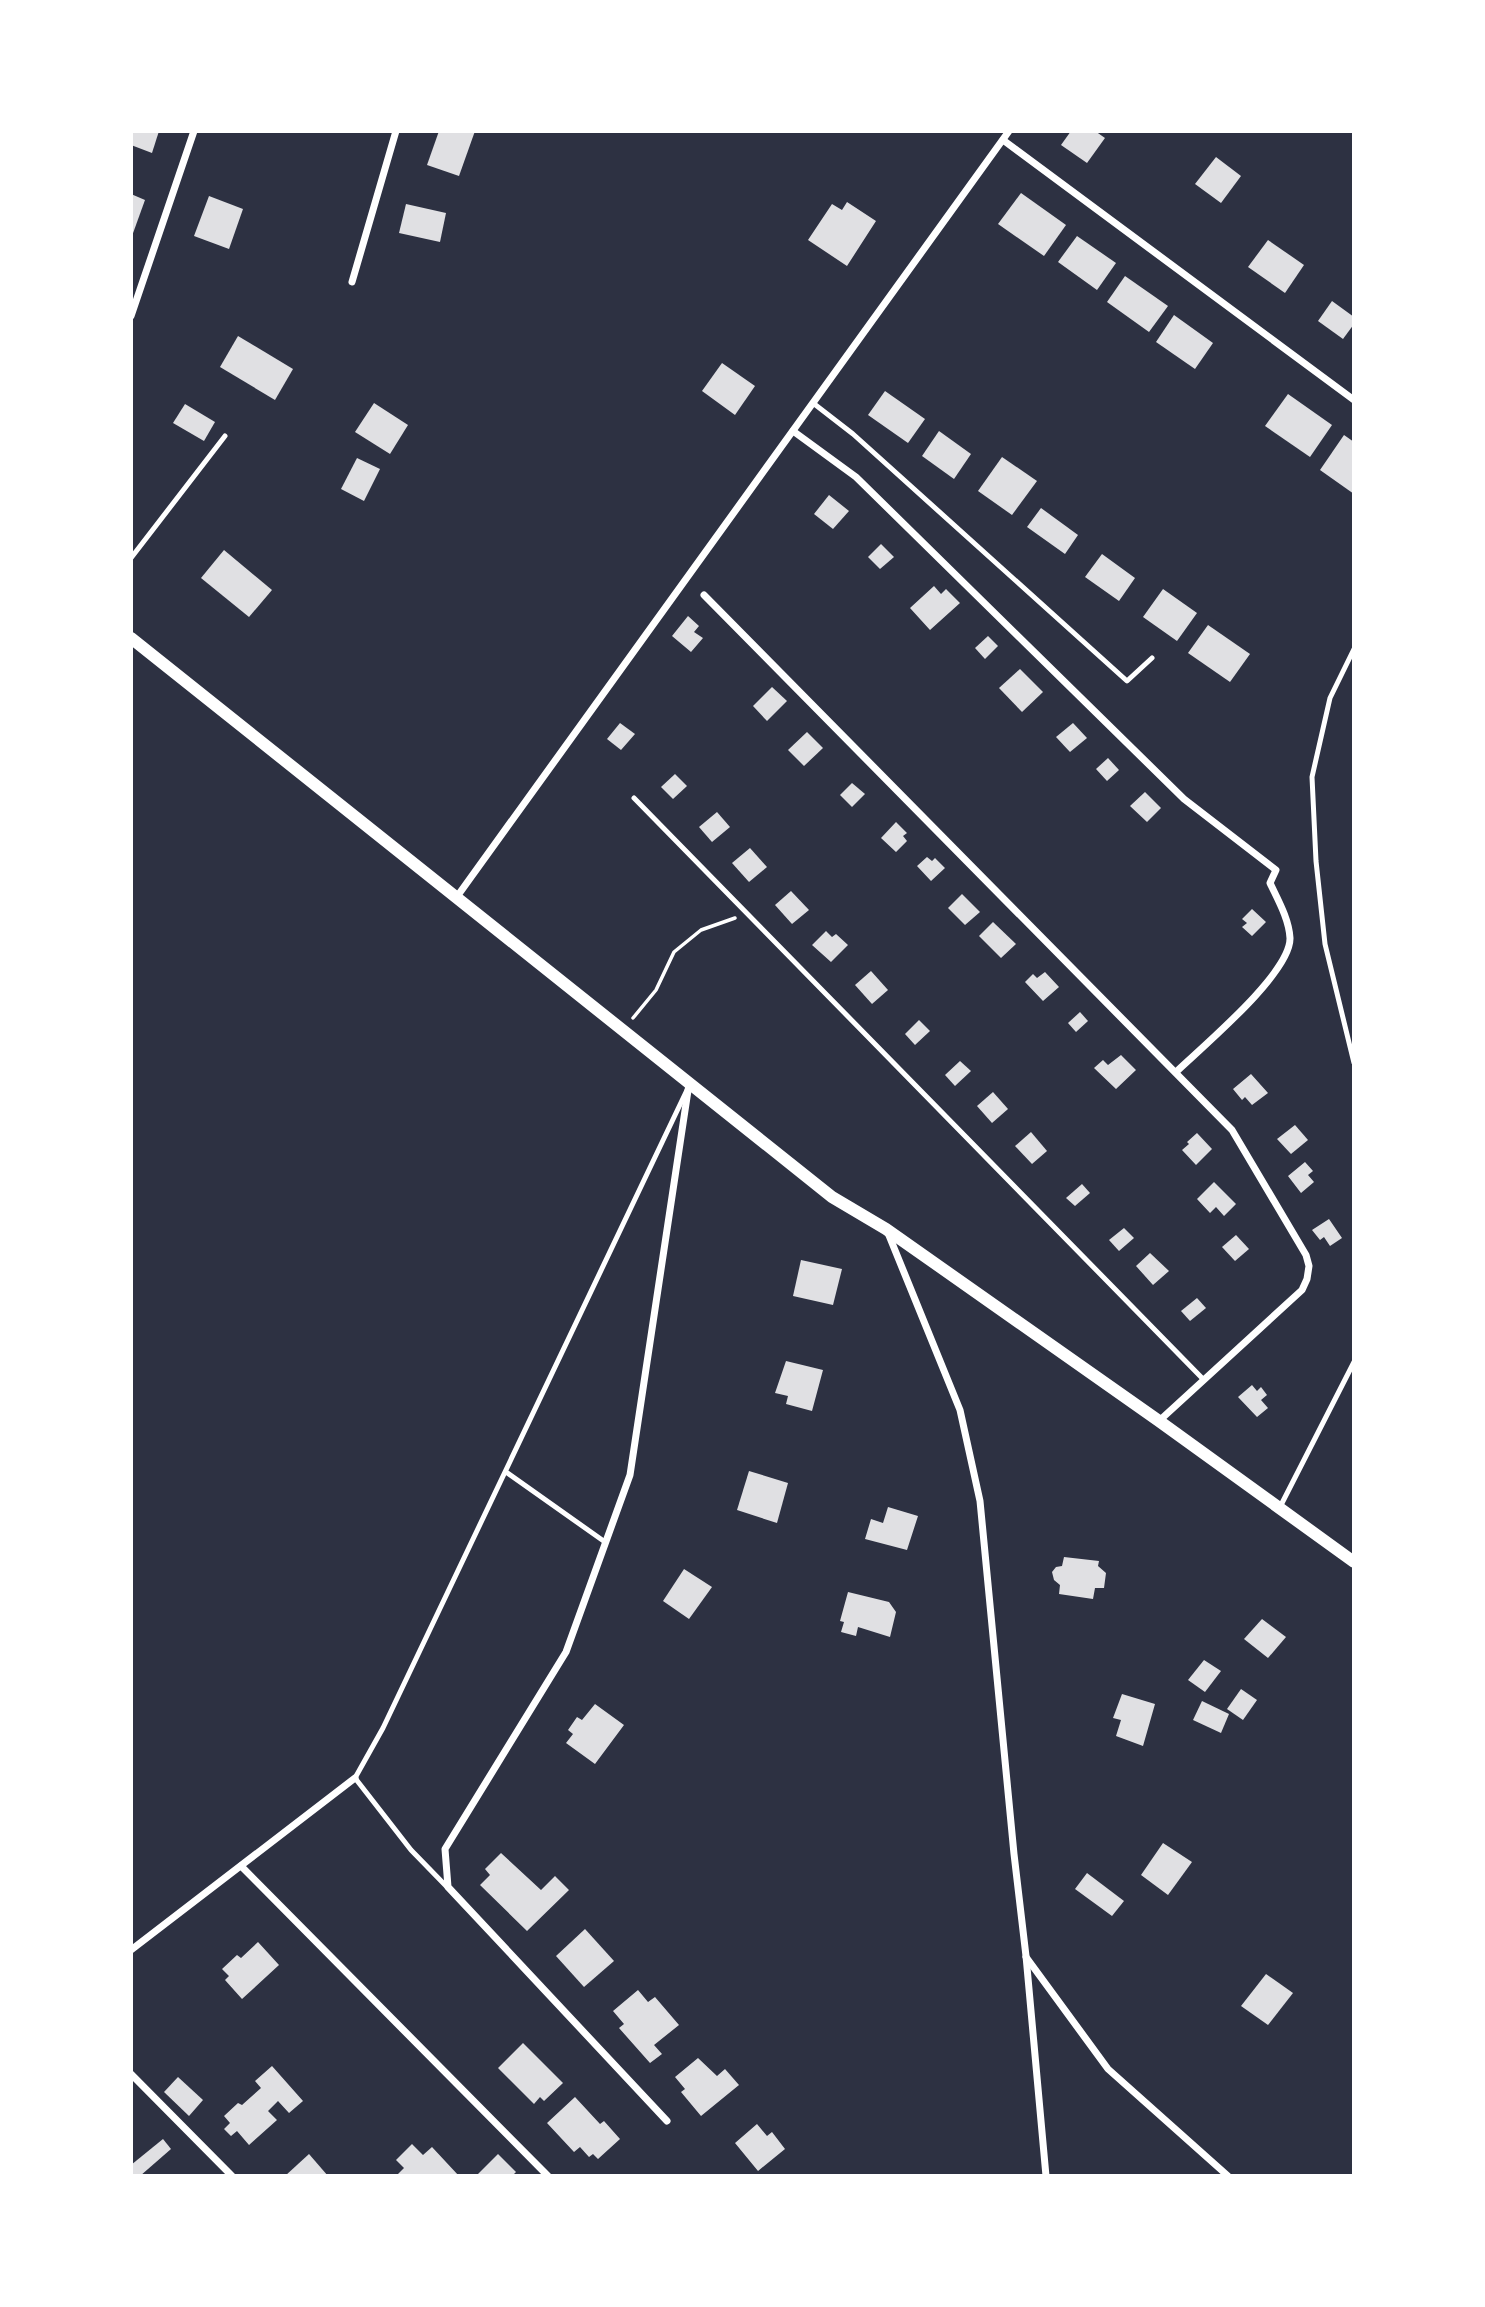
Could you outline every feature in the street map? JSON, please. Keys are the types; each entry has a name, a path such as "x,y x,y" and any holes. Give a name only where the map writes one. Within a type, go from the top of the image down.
{"street":[{"path":"131,316 194,131"},
{"path":"352,282 396,131"},
{"path":"456,898 1009,131"},
{"path":"1003,140 1354,400"},
{"path":"793,431 856,477 1184,799 1276,870 1269,883 1287,921 1290,940 1286,957 1267,984 1176,1072"},
{"path":"704,595 1232,1129 1301,1244 1309,1266 1302,1290 1159,1421"},
{"path":"131,638 832,1197 886,1229 1288,1512 1354,1562"},
{"path":"667,2122 448,1887 445,1849 566,1651 630,1475 689,1083"},
{"path":"886,1229 960,1410 980,1501 1046,2176"},
{"path":"131,1950 355,1779"},
{"path":"241,1866 548,2176"},
{"path":"1026,1956 1108,2068 1228,2176"},
{"path":"131,2074 232,2176"}],"lane":[{"path":"813,403 853,434 1127,681 1152,658"},
{"path":"131,558 225,436"},
{"path":"1354,649 1330,698 1312,778 1316,860 1325,944 1354,1063"},
{"path":"634,798 1203,1379"},
{"path":"448,1887 411,1850 355,1779 383,1728 506,1472 689,1083"},
{"path":"1288,1512 1280,1507 1354,1362"},
{"path":"506,1472 606,1542"}],"path":[{"path":"633,1018 656,990 674,952 701,930 747,915"}],"building":[{"path":"131,131 159,131 152,153 131,145"},
{"path":"439,131 475,131 459,176 427,165"},
{"path":"1071,131 1095,131 1105,138 1087,163 1061,145"},
{"path":"1216,157 1241,176 1221,203 1195,184"},
{"path":"1021,193 1066,225 1044,256 998,224"},
{"path":"131,194 145,200 132,236 131,236"},
{"path":"209,196 243,209 229,249 194,236"},
{"path":"847,202 876,221 847,266 808,240 832,204 842,210"},
{"path":"406,204 446,213 440,242 399,233"},
{"path":"1077,236 1116,263 1097,290 1058,262"},
{"path":"1268,240 1304,265 1285,293 1248,267"},
{"path":"1125,276 1168,306 1149,332 1107,302"},
{"path":"1332,301 1354,317 1354,324 1343,339 1318,321"},
{"path":"1174,315 1213,343 1195,369 1156,342"},
{"path":"238,336 293,369 275,400 220,367"},
{"path":"722,363 755,386 735,415 702,391"},
{"path":"885,391 925,419 908,443 868,415"},
{"path":"1288,394 1332,425 1310,457 1265,426"},
{"path":"374,403 408,425 390,454 355,432"},
{"path":"185,404 215,422 204,441 173,423"},
{"path":"939,431 971,454 954,479 922,456"},
{"path":"1344,435 1354,442 1354,494 1320,470"},
{"path":"1002,457 1037,481 1012,515 978,491"},
{"path":"357,458 380,469 364,501 341,489"},
{"path":"829,495 849,511 833,529 814,514"},
{"path":"1041,508 1078,535 1065,554 1027,527"},
{"path":"881,544 894,557 880,569 868,557"},
{"path":"224,550 272,590 249,617 201,578"},
{"path":"1102,554 1135,578 1119,601 1085,577"},
{"path":"934,586 941,594 946,589 960,603 930,630 910,608"},
{"path":"1163,589 1197,613 1177,641 1143,617"},
{"path":"688,616 699,626 694,632 703,638 691,652 672,636"},
{"path":"1208,625 1250,654 1230,682 1188,653"},
{"path":"988,636 998,646 985,659 975,648"},
{"path":"1020,669 1043,692 1022,712 999,688"},
{"path":"772,687 787,701 767,721 753,706"},
{"path":"620,723 635,734 621,750 607,739"},
{"path":"1073,723 1087,738 1070,752 1056,737"},
{"path":"807,732 823,748 804,766 788,750"},
{"path":"1108,758 1119,770 1107,781 1096,769"},
{"path":"675,774 687,786 673,799 661,787"},
{"path":"852,783 865,794 852,807 840,795"},
{"path":"1145,792 1161,808 1147,822 1130,806"},
{"path":"717,812 730,827 712,842 699,827"},
{"path":"896,822 907,833 903,836 907,841 896,852 881,838"},
{"path":"750,848 767,867 749,882 732,863"},
{"path":"927,857 932,861 935,858 945,868 931,881 917,866"},
{"path":"791,891 809,910 792,924 775,905"},
{"path":"962,894 980,912 965,925 948,908"},
{"path":"1252,909 1266,922 1252,936 1242,927 1247,923 1242,919"},
{"path":"993,922 1016,944 1001,958 979,936"},
{"path":"826,931 832,937 836,934 848,945 831,962 812,945"},
{"path":"871,971 888,990 872,1004 855,985"},
{"path":"1045,972 1059,987 1043,1001 1025,982 1033,974 1037,978"},
{"path":"1080,1012 1088,1021 1076,1032 1068,1023"},
{"path":"919,1020 930,1031 915,1045 905,1034"},
{"path":"1121,1055 1136,1070 1116,1089 1094,1068 1103,1060 1108,1065"},
{"path":"960,1061 971,1071 955,1086 945,1075"},
{"path":"1251,1074 1268,1093 1252,1105 1245,1097 1242,1100 1233,1089"},
{"path":"993,1092 1008,1109 992,1123 977,1106"},
{"path":"1295,1125 1308,1140 1291,1154 1277,1139"},
{"path":"1031,1132 1047,1151 1032,1164 1015,1146"},
{"path":"1197,1133 1212,1149 1196,1165 1182,1150"},
{"path":"1305,1162 1313,1171 1308,1175 1314,1182 1301,1193 1288,1176"},
{"path":"1214,1182 1236,1204 1224,1216 1216,1207 1210,1213 1197,1199"},
{"path":"1082,1184 1090,1193 1075,1206 1066,1198"},
{"path":"1329,1219 1342,1238 1330,1246 1324,1237 1320,1240 1312,1230"},
{"path":"1124,1228 1134,1238 1119,1251 1109,1240"},
{"path":"1236,1235 1249,1249 1235,1261 1222,1247"},
{"path":"1150,1253 1169,1271 1153,1285 1136,1266"},
{"path":"801,1260 842,1269 833,1305 793,1296"},
{"path":"1197,1298 1206,1308 1190,1321 1181,1311"},
{"path":"786,1361 823,1370 812,1411 786,1404 788,1396 775,1393"},
{"path":"1252,1385 1257,1391 1261,1387 1267,1395 1261,1400 1268,1408 1257,1417 1238,1397"},
{"path":"749,1471 788,1483 777,1523 737,1510"},
{"path":"888,1507 918,1516 907,1550 865,1539 871,1519 883,1523"},
{"path":"1064,1557 1099,1561 1098,1566 1106,1573 1104,1588 1095,1588 1093,1599 1059,1594 1060,1585 1054,1580 1052,1572 1056,1567 1062,1566"},
{"path":"684,1569 712,1587 689,1619 663,1601"},
{"path":"848,1592 889,1602 896,1612 890,1637 858,1627 856,1636 841,1632 844,1622 840,1621"},
{"path":"1262,1619 1286,1637 1268,1658 1244,1639"},
{"path":"1204,1660 1221,1671 1205,1692 1188,1680"},
{"path":"1241,1689 1257,1700 1243,1720 1227,1709"},
{"path":"1122,1694 1155,1704 1143,1746 1116,1736 1121,1720 1113,1718"},
{"path":"1202,1701 1229,1714 1221,1733 1193,1720"},
{"path":"595,1704 624,1725 595,1764 566,1743 573,1734 568,1730 577,1717 582,1720"},
{"path":"1163,1843 1192,1862 1168,1895 1141,1875"},
{"path":"501,1853 541,1890 555,1876 569,1890 527,1931 480,1885 490,1875 485,1869"},
{"path":"1087,1873 1124,1901 1112,1916 1075,1889"},
{"path":"585,1929 614,1961 584,1987 556,1956"},
{"path":"258,1942 279,1965 242,1999 225,1980 229,1976 222,1969 237,1955 241,1958"},
{"path":"1266,1974 1293,1993 1268,2025 1241,2006"},
{"path":"638,1990 648,2002 655,1997 679,2025 654,2045 662,2054 650,2063 619,2028 624,2024 613,2011"},
{"path":"523,2043 563,2083 544,2101 540,2097 534,2104 498,2068"},
{"path":"698,2058 717,2076 725,2069 739,2085 701,2116 681,2092 685,2089 675,2077"},
{"path":"272,2066 303,2101 289,2113 278,2101 268,2111 277,2120 249,2145 237,2131 231,2136 224,2129 230,2123 224,2116 261,2088 255,2081"},
{"path":"178,2077 203,2100 189,2116 164,2092"},
{"path":"575,2097 600,2124 604,2121 620,2139 598,2159 593,2154 589,2157 580,2147 574,2152 547,2123"},
{"path":"757,2124 767,2136 772,2132 785,2149 758,2171 735,2143"},
{"path":"163,2139 171,2149 140,2176 134,2176 131,2165"},
{"path":"412,2144 423,2155 432,2147 459,2176 396,2176 404,2168 396,2160"},
{"path":"309,2154 328,2176 285,2176"},
{"path":"498,2154 516,2172 512,2176 476,2176"}]}
